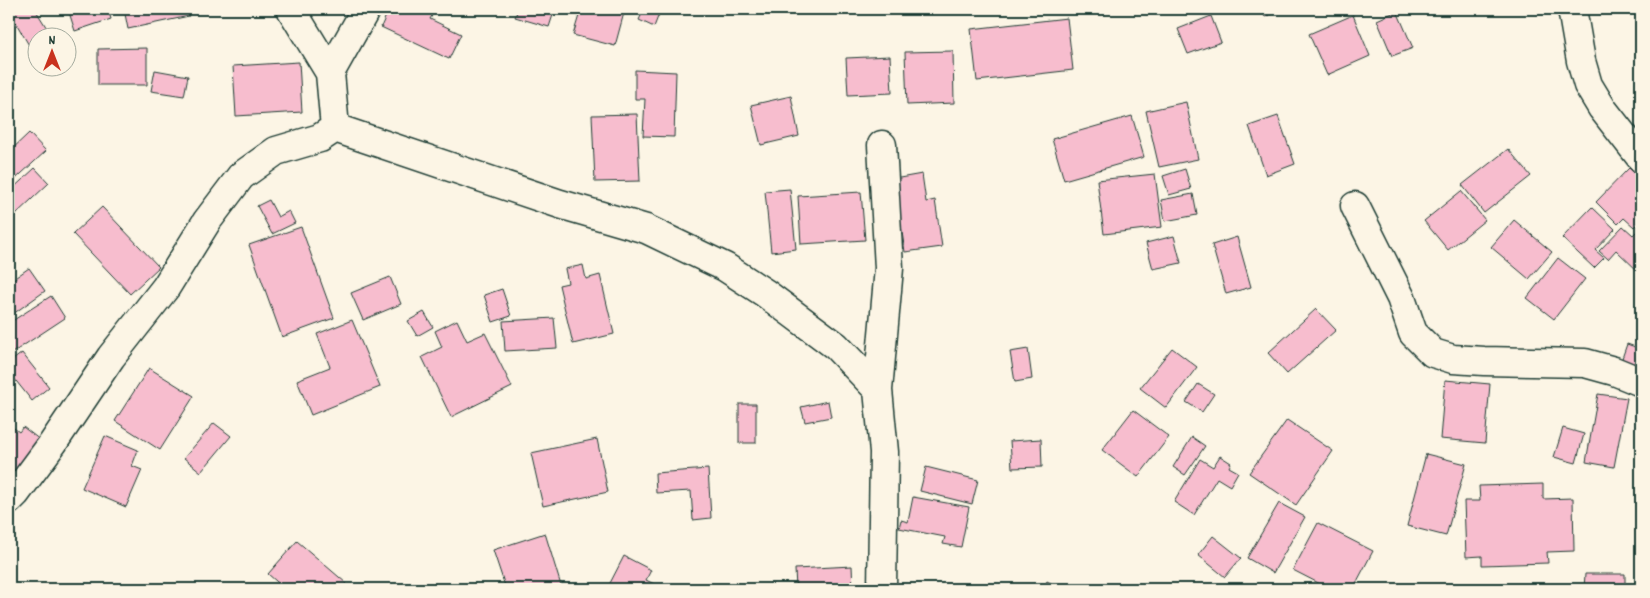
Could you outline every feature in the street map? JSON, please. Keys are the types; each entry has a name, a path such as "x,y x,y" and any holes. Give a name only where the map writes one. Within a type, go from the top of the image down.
{"street":[{"path":"290,9 330,73 335,128"},
{"path":"330,73 366,9"},
{"path":"1572,9 1588,85 1602,108 1641,158"},
{"path":"335,128 560,204 646,229 664,237 725,267 765,293 836,346 878,390"},
{"path":"9,500 53,443 111,357 166,287 207,221 240,176 276,151 320,138 335,128"},
{"path":"882,145 889,268 878,390 884,452 882,589"},
{"path":"1355,206 1401,298 1413,333 1433,353 1453,359 1585,364 1614,370 1641,382"}],"building":[{"path":"9,9 35,9 47,28 28,28 28,44"},
{"path":"68,9 108,9 111,19 78,30 78,28 74,28"},
{"path":"124,9 188,9 189,16 128,29"},
{"path":"389,9 422,9 433,14 430,19 461,34 449,59 381,27"},
{"path":"518,9 555,9 549,27 515,17"},
{"path":"581,9 625,9 615,46 573,35"},
{"path":"644,9 661,9 654,27 639,20"},
{"path":"1261,9 1281,9 1265,17"},
{"path":"1397,11 1413,48 1392,56 1377,20"},
{"path":"1353,15 1370,56 1327,75 1309,34"},
{"path":"1211,16 1221,42 1188,54 1178,29"},
{"path":"1067,18 1073,70 977,81 971,29"},
{"path":"147,48 147,85 98,85 98,49"},
{"path":"953,51 954,103 907,105 905,52"},
{"path":"890,56 892,93 848,95 846,58"},
{"path":"299,62 302,112 236,116 233,66"},
{"path":"155,70 188,76 184,96 151,91"},
{"path":"635,70 676,72 674,137 643,136 645,99 635,99"},
{"path":"791,96 799,136 761,145 751,105"},
{"path":"1186,102 1198,159 1159,167 1146,111"},
{"path":"637,114 640,181 595,182 592,115"},
{"path":"1132,116 1144,157 1064,180 1052,139"},
{"path":"1278,116 1295,164 1266,175 1249,126"},
{"path":"29,133 46,151 9,185 9,152"},
{"path":"1508,149 1531,176 1484,213 1462,185"},
{"path":"35,168 49,183 16,214 9,206 9,192"},
{"path":"1629,168 1641,180 1641,220 1634,227 1624,218 1618,224 1596,202"},
{"path":"1185,169 1191,189 1169,195 1163,176"},
{"path":"922,174 926,202 935,200 942,247 905,252 894,179"},
{"path":"1155,174 1162,227 1104,234 1097,180"},
{"path":"790,189 796,249 771,252 765,191"},
{"path":"1461,191 1485,220 1448,250 1424,221"},
{"path":"861,192 865,240 801,244 798,196"},
{"path":"1193,194 1197,215 1165,221 1161,200"},
{"path":"269,200 278,217 289,211 295,223 272,234 257,206"},
{"path":"102,207 159,267 130,294 73,234"},
{"path":"1592,207 1615,229 1595,250 1604,258 1594,268 1562,238"},
{"path":"1514,220 1552,252 1529,279 1491,247"},
{"path":"1623,226 1633,235 1641,227 1641,274 1616,250 1608,259 1599,251"},
{"path":"301,227 334,318 282,337 249,245"},
{"path":"1174,236 1181,263 1153,269 1146,243"},
{"path":"1237,237 1251,287 1226,294 1212,245"},
{"path":"1558,258 1585,279 1554,319 1527,298"},
{"path":"583,265 586,279 600,275 614,334 573,344 559,285 568,283 565,269"},
{"path":"29,268 45,291 13,314 9,307 9,282"},
{"path":"390,277 401,304 363,320 351,293"},
{"path":"502,289 511,316 493,322 484,295"},
{"path":"51,296 65,318 9,355 9,323"},
{"path":"1316,309 1336,330 1287,374 1268,353"},
{"path":"424,312 433,327 417,336 408,321"},
{"path":"554,318 557,348 505,351 503,321"},
{"path":"352,320 380,387 311,415 297,380 330,367 317,334"},
{"path":"457,320 467,341 485,333 512,387 451,417 422,357 442,347 435,331"},
{"path":"1627,344 1641,349 1641,372 1620,364"},
{"path":"1172,348 1197,367 1166,408 1140,388"},
{"path":"1028,349 1032,379 1015,382 1010,352"},
{"path":"22,353 49,387 32,401 9,372 9,363"},
{"path":"149,368 194,396 160,450 115,421"},
{"path":"1445,380 1490,384 1485,443 1440,439"},
{"path":"1198,384 1214,394 1202,412 1186,402"},
{"path":"1598,394 1627,398 1614,467 1586,462"},
{"path":"828,401 831,417 805,422 801,407"},
{"path":"739,404 756,404 756,443 739,443"},
{"path":"1133,410 1169,437 1138,477 1102,450"},
{"path":"1287,420 1333,451 1296,505 1249,473"},
{"path":"214,423 231,436 201,472 184,458"},
{"path":"10,425 19,432 23,427 40,440 9,480 9,427"},
{"path":"1563,428 1584,434 1576,463 1554,457"},
{"path":"105,436 138,450 132,466 142,470 126,507 82,488"},
{"path":"1192,437 1205,446 1185,475 1173,467"},
{"path":"597,439 608,492 543,506 531,453"},
{"path":"1041,439 1042,467 1012,468 1010,441"},
{"path":"1426,454 1466,464 1446,536 1407,526"},
{"path":"1220,456 1231,463 1229,467 1238,472 1230,486 1217,478 1194,515 1174,502 1200,459 1213,467"},
{"path":"926,467 978,480 972,504 920,491"},
{"path":"708,469 711,518 693,520 691,491 656,493 655,473"},
{"path":"1543,484 1543,499 1573,498 1574,551 1547,552 1548,563 1482,565 1482,556 1466,557 1464,501 1480,501 1479,486"},
{"path":"913,497 969,507 961,547 943,544 945,537 899,528 901,520 908,522"},
{"path":"1279,503 1305,517 1273,573 1247,558"},
{"path":"1318,523 1373,551 1353,589 1330,589 1293,570"},
{"path":"545,533 562,589 506,589 493,550"},
{"path":"1213,536 1241,558 1225,577 1198,555"},
{"path":"297,541 346,583 341,589 285,589 268,574"},
{"path":"624,556 651,570 646,580 664,589 607,589"},
{"path":"852,566 853,589 796,589 795,569"},
{"path":"1585,574 1625,574 1625,589 1584,589"},
{"path":"1047,581 1062,589 1043,589"}]}
